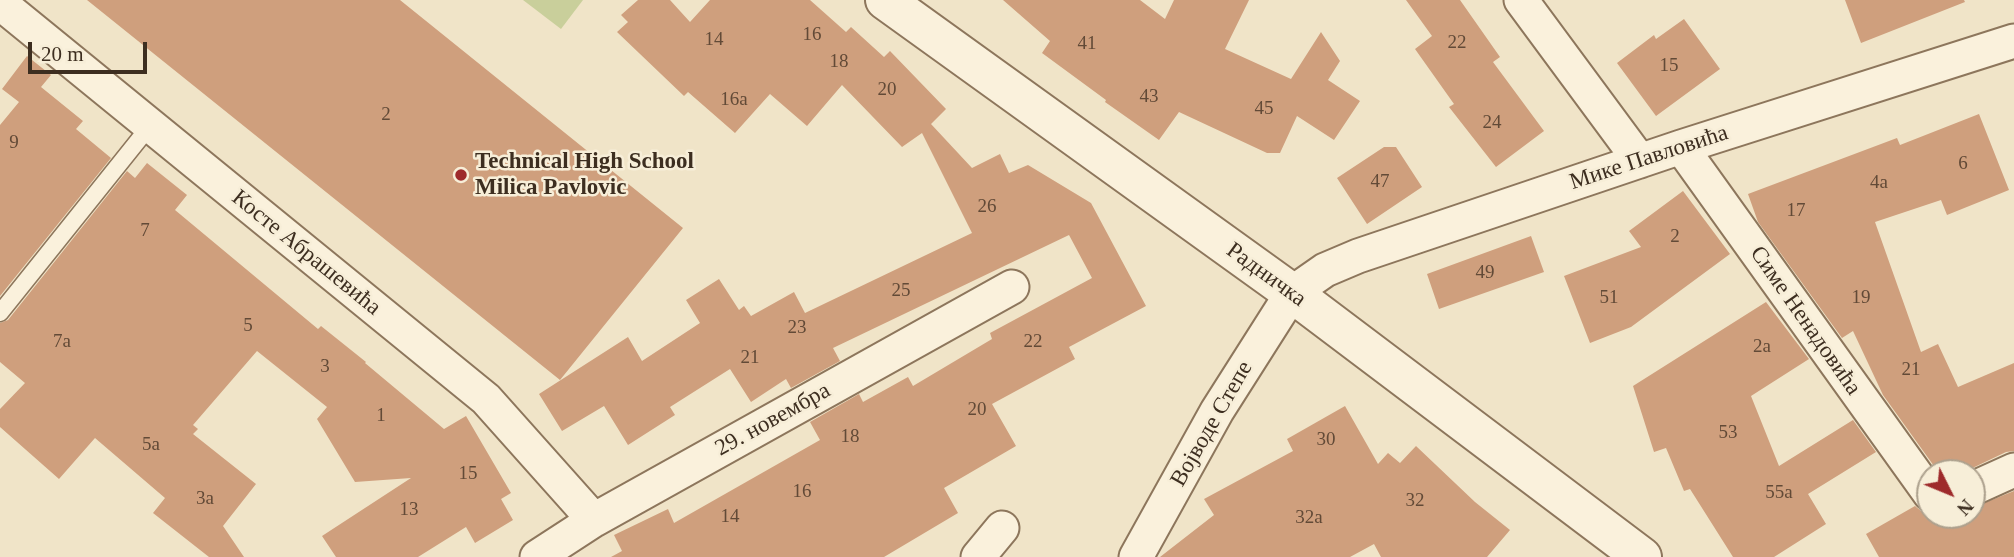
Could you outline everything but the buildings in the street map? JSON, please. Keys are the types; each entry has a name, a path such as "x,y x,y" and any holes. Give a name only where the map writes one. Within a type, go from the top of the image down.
{"street":[{"name":"Радничка","path":"885,0 1292,293 1642,557"},
{"path":"1521,0 1640,162"},
{"name":"Косте Абрашевића","path":"0,3 486,399 594,520"},
{"name":"Мике Павловића","path":"1292,293 1325,270 1358,256 1681,147 2014,41"},
{"name":"Симе Ненадовића","path":"1681,147 1916,474"},
{"name":"29. новембра","path":"537,557 594,520 1012,287"},
{"name":"Војводе Степе","path":"1136,557 1217,411 1292,293"},
{"path":"1986,483 2014,470"},
{"path":"978,557 1002,528"}],"lane":[{"path":"0,313 149,127"}],"green space":[{"path":"523,0 583,0 561,29"}],"place":[{"name":"Technical High School Milica Pavlovic","path":"461,175"}]}
